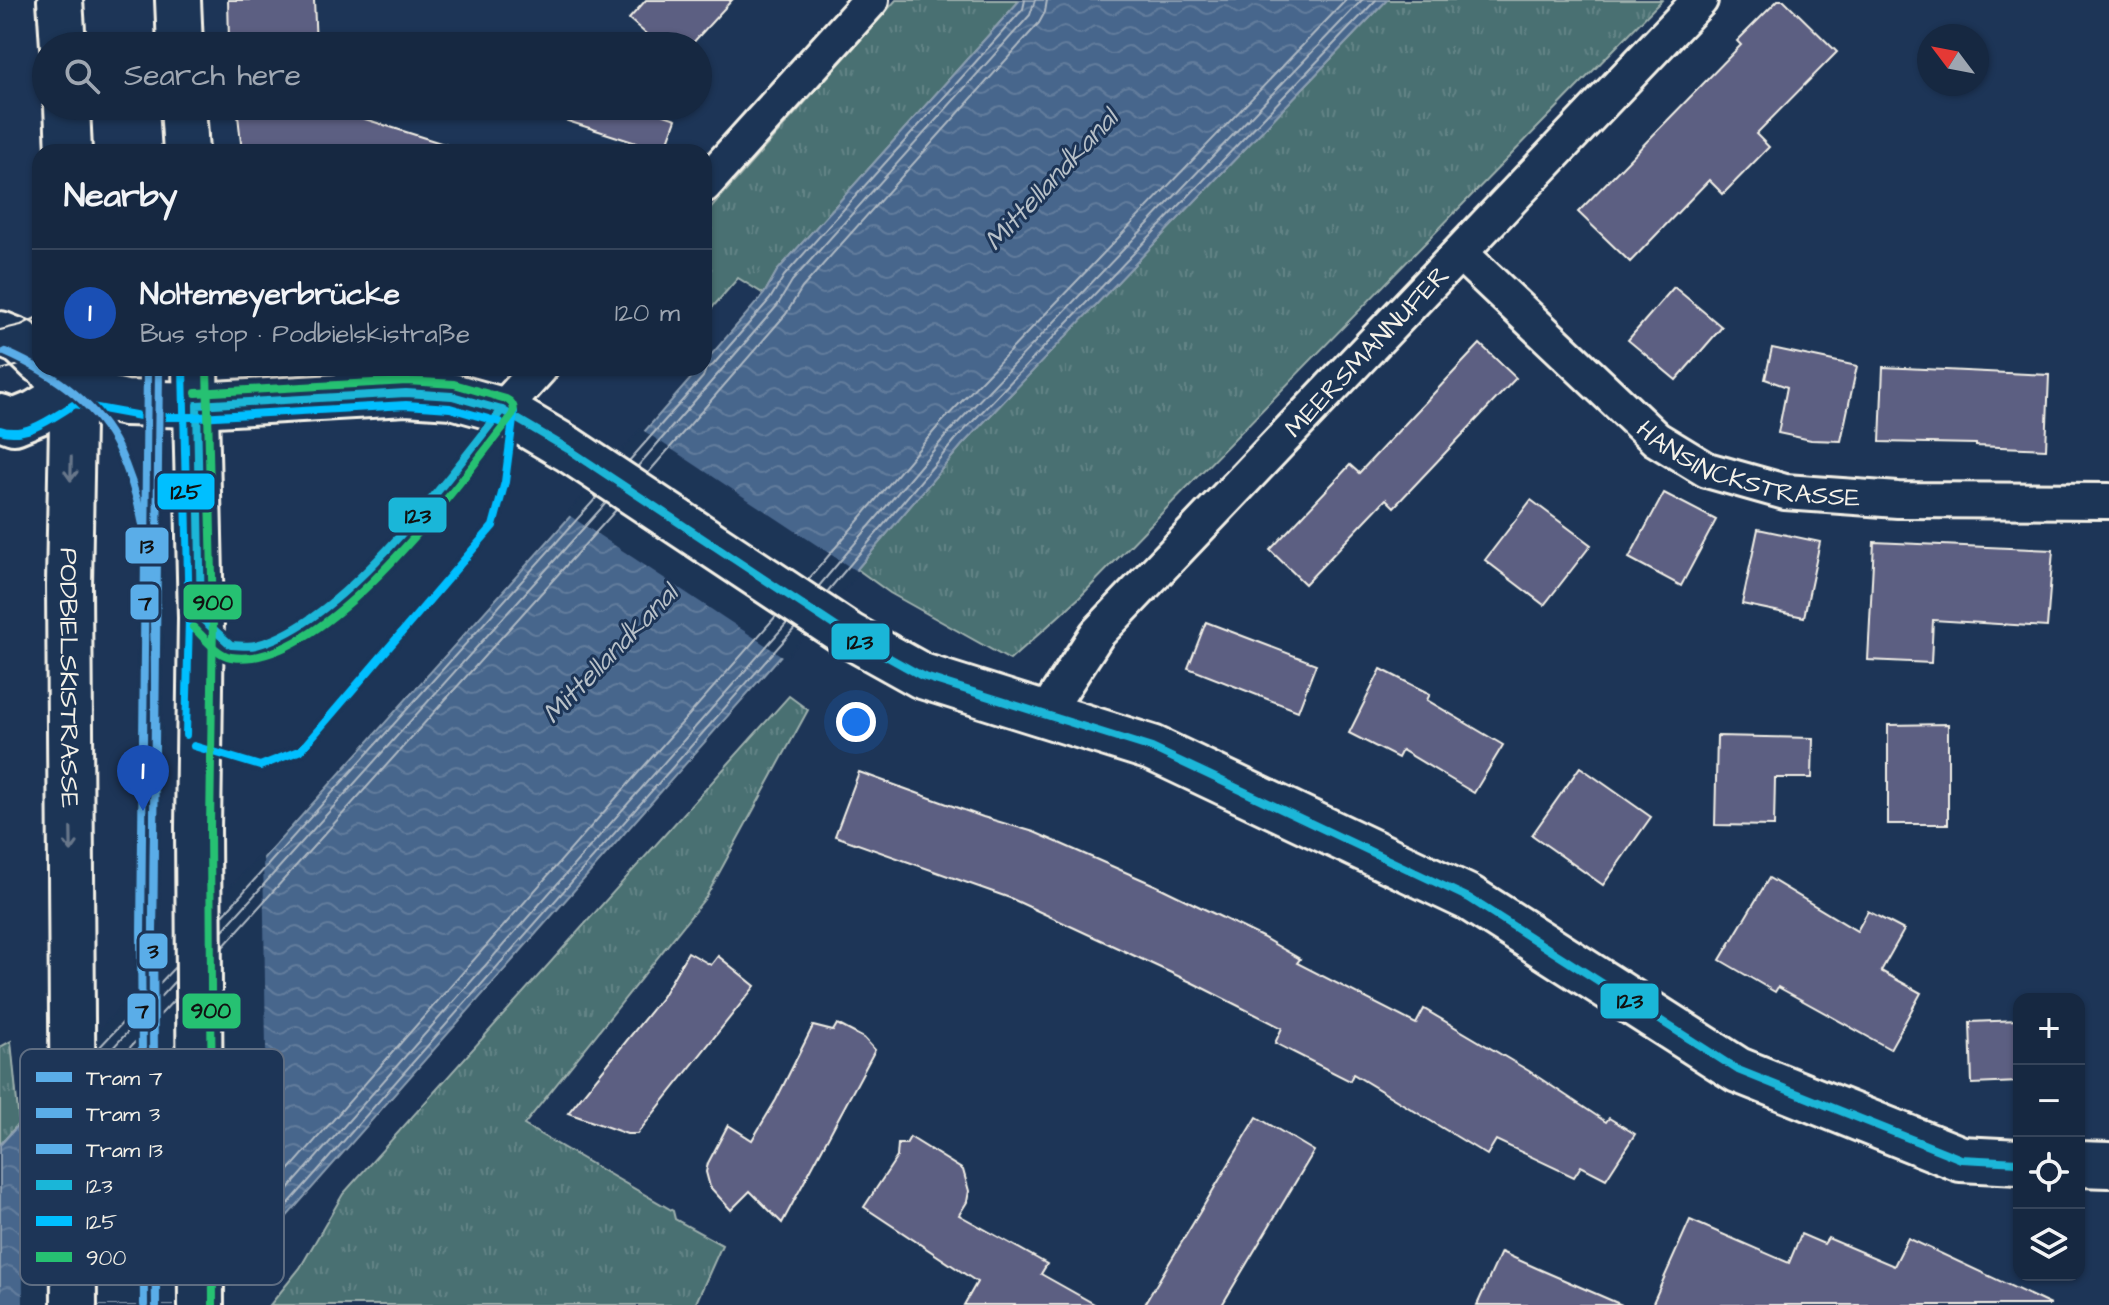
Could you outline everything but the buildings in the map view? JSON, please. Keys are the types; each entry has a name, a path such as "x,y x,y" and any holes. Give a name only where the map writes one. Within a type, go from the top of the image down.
{"main road":[{"path":"60,0 62,32"},
{"path":"178,0 179,32"},
{"path":"68,120 69,144"},
{"path":"184,120 185,144"},
{"path":"0,334 20,342 32,353"},
{"path":"0,417 14,422 36,413 64,376 125,403 196,386 452,396 502,410 568,449 850,636 922,676 1152,748 1469,898 1738,1070 1961,1159 2013,1162"},
{"name":"PODBIELSKISTRASSE","path":"64,376 73,1049"},
{"path":"196,386 201,607 199,1049"},
{"path":"2085,1164 2109,1165"},
{"name":"PODBIELSKISTRASSE","path":"74,1285 74,1305"},
{"path":"201,1285 201,1305"}],"street":[{"path":"712,176 871,0"},
{"name":"MEERSMANNUFER","path":"1045,714 1097,634 1700,0"},
{"name":"HANSINCKSTRASSE","path":"1460,253 1656,439 1707,470 1785,492 1898,500 2109,501"},
{"path":"502,410 533,376"}],"green space":[{"path":"896,0 1020,0 777,271 764,294 738,278 712,308 712,207"},
{"path":"1387,0 1662,0 1080,597 1010,660 890,593 857,569 962,445"},
{"path":"789,696 808,710 706,897 524,1125 673,1211 675,1219 722,1245 695,1305 270,1305 300,1268 343,1194"},
{"path":"11,1041 19,1123 0,1145 0,1047"}],"water":[{"name":"Mittellandkanal","path":"1020,0 1387,0 962,445 857,569 284,1220 284,1049 89,1049 227,899 693,376 712,376 712,354 764,294 777,271"},
{"path":"20,1123 20,1285 227,1285 209,1305 0,1305 0,1145"}],"pier":[{"path":"641,429 859,573 785,658 567,514"},
{"path":"263,852 266,1049 82,1049"},
{"path":"23,1285 233,1285 215,1305 23,1305"}],"tram line":[{"path":"0,330 32,320"},
{"name":"13","path":"5,352 32,366"},
{"path":"0,370 32,362"},
{"name":"13","path":"50,376 84,402 118,448 131,479 147,545 155,648 154,1049"},
{"name":"7","path":"142,1049 147,376"},
{"name":"3","path":"154,1049 159,376"},
{"name":"7","path":"144,1285 144,1305"},
{"name":"3","path":"156,1285 156,1305"},
{"name":"13","path":"156,1285 156,1305"}],"transit line":[{"name":"125","path":"183,376 189,618 186,735"},
{"name":"900","path":"207,376 213,618 211,1049"},
{"name":"900","path":"193,627 215,649 231,657 268,654 307,635 347,605 424,526 511,417 514,409 506,399 454,384 407,381 196,393"},
{"name":"123","path":"406,393 452,396 502,410 423,509 358,580 289,632 256,645 231,645 201,618 197,405 406,393"},
{"name":"125","path":"0,430 20,432 29,429 75,404 146,417 406,405 450,408 499,422"},
{"name":"123","path":"502,410 568,449 850,636 922,676 1152,748 1469,898 1738,1070 1961,1159 2013,1162"},
{"name":"125","path":"194,746 260,766 301,750 493,526 505,482 514,412"},
{"name":"900","path":"213,1285 213,1305"}],"place":[{"name":"Noltemeyerbrücke","path":"143,811"}]}
